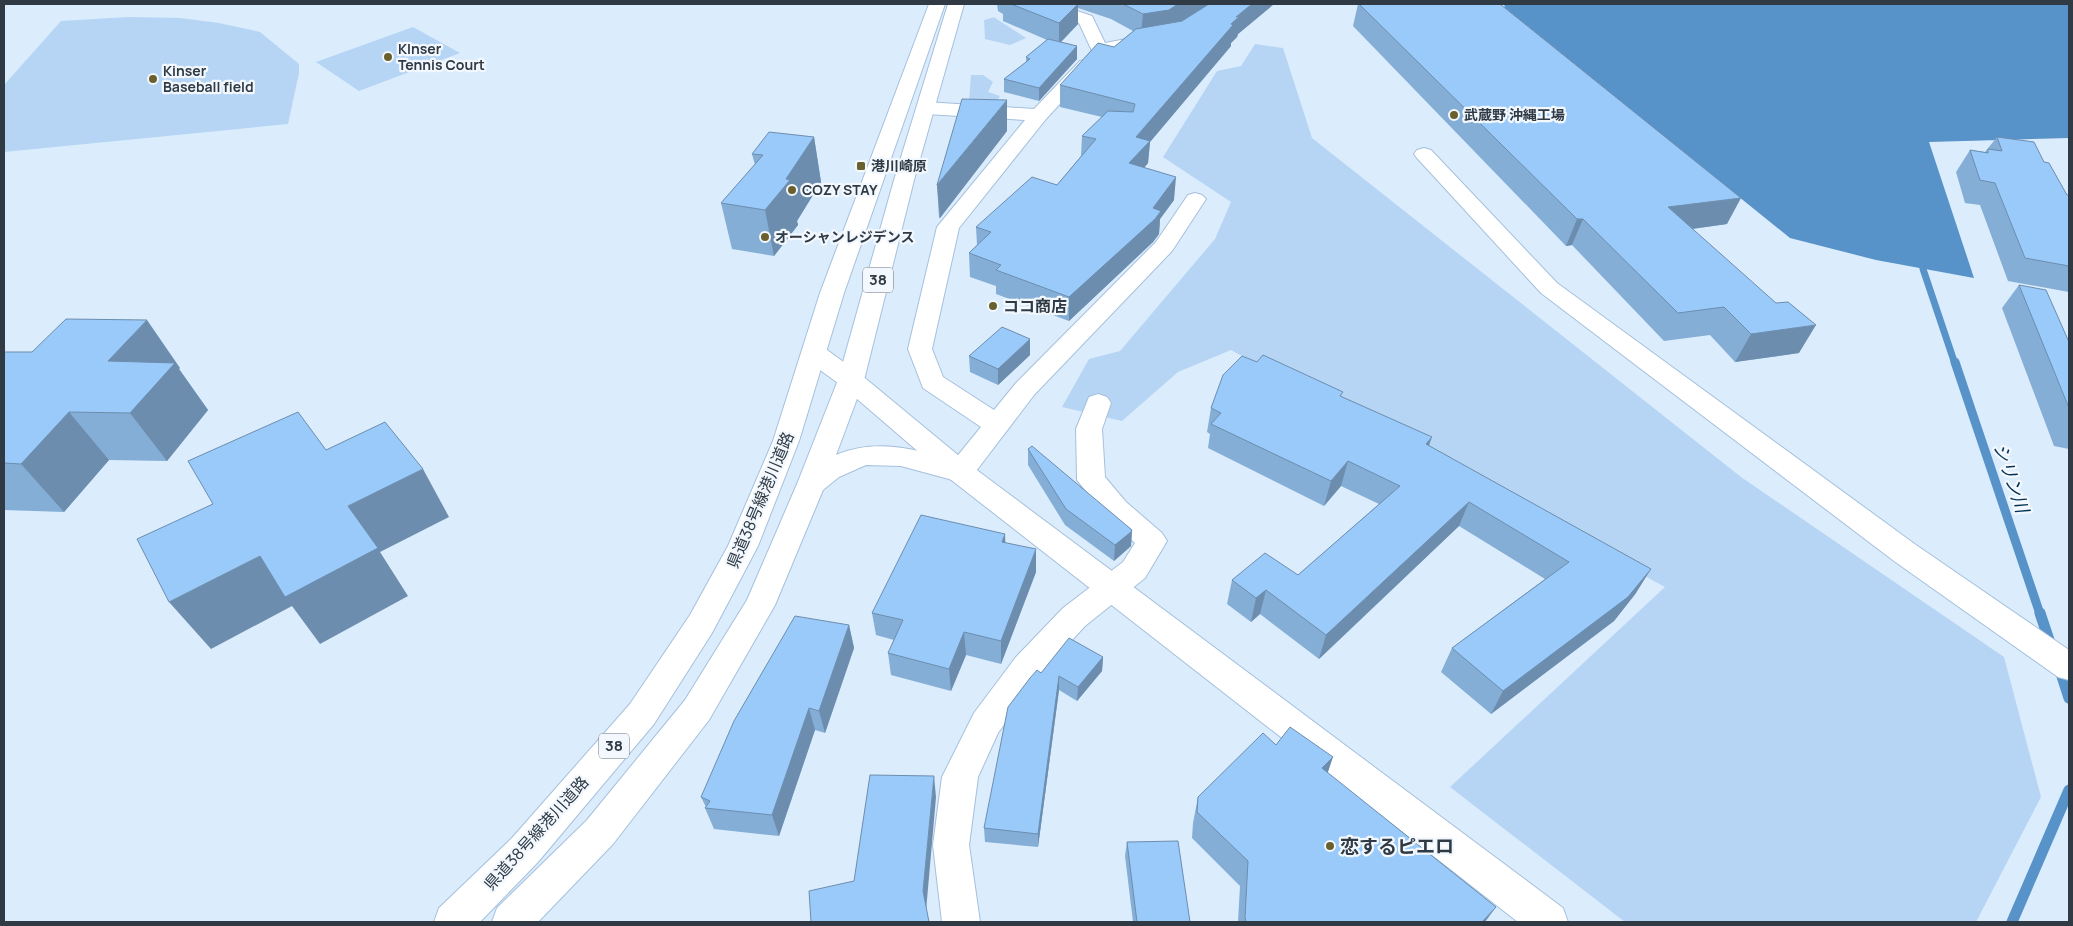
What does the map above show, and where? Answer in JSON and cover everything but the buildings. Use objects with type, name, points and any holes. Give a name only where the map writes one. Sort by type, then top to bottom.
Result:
[{"type":"street","name":"県道38号線港川道路","points":[[453,922],[525,850],[642,714],[700,624],[739,553],[786,441],[832,294],[937,4]]},
{"type":"street","name":"38","points":[[511,922],[600,832],[697,710],[760,605],[812,484],[850,380],[956,4]]},
{"type":"street","points":[[1041,4],[1086,20],[1099,49]]},
{"type":"street","points":[[997,425],[932,382],[920,349],[948,227],[1039,115],[1099,49],[1173,36]]},
{"type":"street","points":[[926,108],[1039,115]]},
{"type":"street","points":[[1424,154],[1549,288],[1905,553],[2069,667]]},
{"type":"street","points":[[960,472],[1025,389],[1164,246],[1195,199]]},
{"type":"street","points":[[814,353],[850,380],[960,472],[1113,587],[1549,922]]},
{"type":"street","points":[[961,922],[951,845],[960,777],[986,723],[1027,667],[1074,617],[1134,570],[1152,541],[1116,508],[1091,480],[1089,429],[1098,404]]},
{"type":"street","points":[[812,484],[823,474],[845,461],[876,454],[904,455],[960,472]]},
{"type":"shaded area","name":"Kinser Baseball field","points":[[128,17],[180,18],[219,23],[260,32],[299,64],[299,73],[288,124],[4,152],[4,85],[61,21]]},
{"type":"shaded area","points":[[995,17],[1026,38],[1010,45],[985,39],[984,20]]},
{"type":"shaded area","name":"KInser Tennis Court","points":[[413,27],[460,53],[359,91],[316,62]]},
{"type":"shaded area","points":[[1255,44],[1283,48],[1312,138],[1741,477],[2004,657],[2041,797],[1976,922],[1625,922],[1450,787],[1665,587],[1231,350],[1178,372],[1122,421],[1062,407],[1089,359],[1120,351],[1215,239],[1231,202],[1163,157],[1217,71],[1241,66]]},
{"type":"shaded area","points":[[971,75],[983,75],[993,82],[988,92],[1000,96],[995,105],[969,102]]},
{"type":"water","points":[[1504,4],[2069,4],[2069,138],[1929,142],[1974,278],[1876,260],[1790,238],[1505,8]]},
{"type":"waterway","name":"シリン川","points":[[1923,269],[1955,364]]},
{"type":"waterway","name":"シリン川","points":[[1955,362],[2040,614]]},
{"type":"waterway","name":"シリン川","points":[[2040,613],[2050,643]]},
{"type":"waterway","name":"シリン川","points":[[2059,667],[2069,698]]},
{"type":"waterway","name":"シリン川","points":[[2012,922],[2069,790]]},
{"type":"place","name":"KInser Tennis Court","points":[[388,57]]},
{"type":"place","name":"Kinser Baseball field","points":[[153,79]]},
{"type":"place","name":"武蔵野 沖縄工場","points":[[1454,115]]},
{"type":"place","name":"港川崎原","points":[[861,166]]},
{"type":"place","name":"COZY STAY","points":[[792,190]]},
{"type":"place","name":"オーシャンレジデンス","points":[[765,237]]},
{"type":"place","name":"ココ商店","points":[[993,306]]},
{"type":"place","name":"恋するピエロ","points":[[1330,846]]}]
